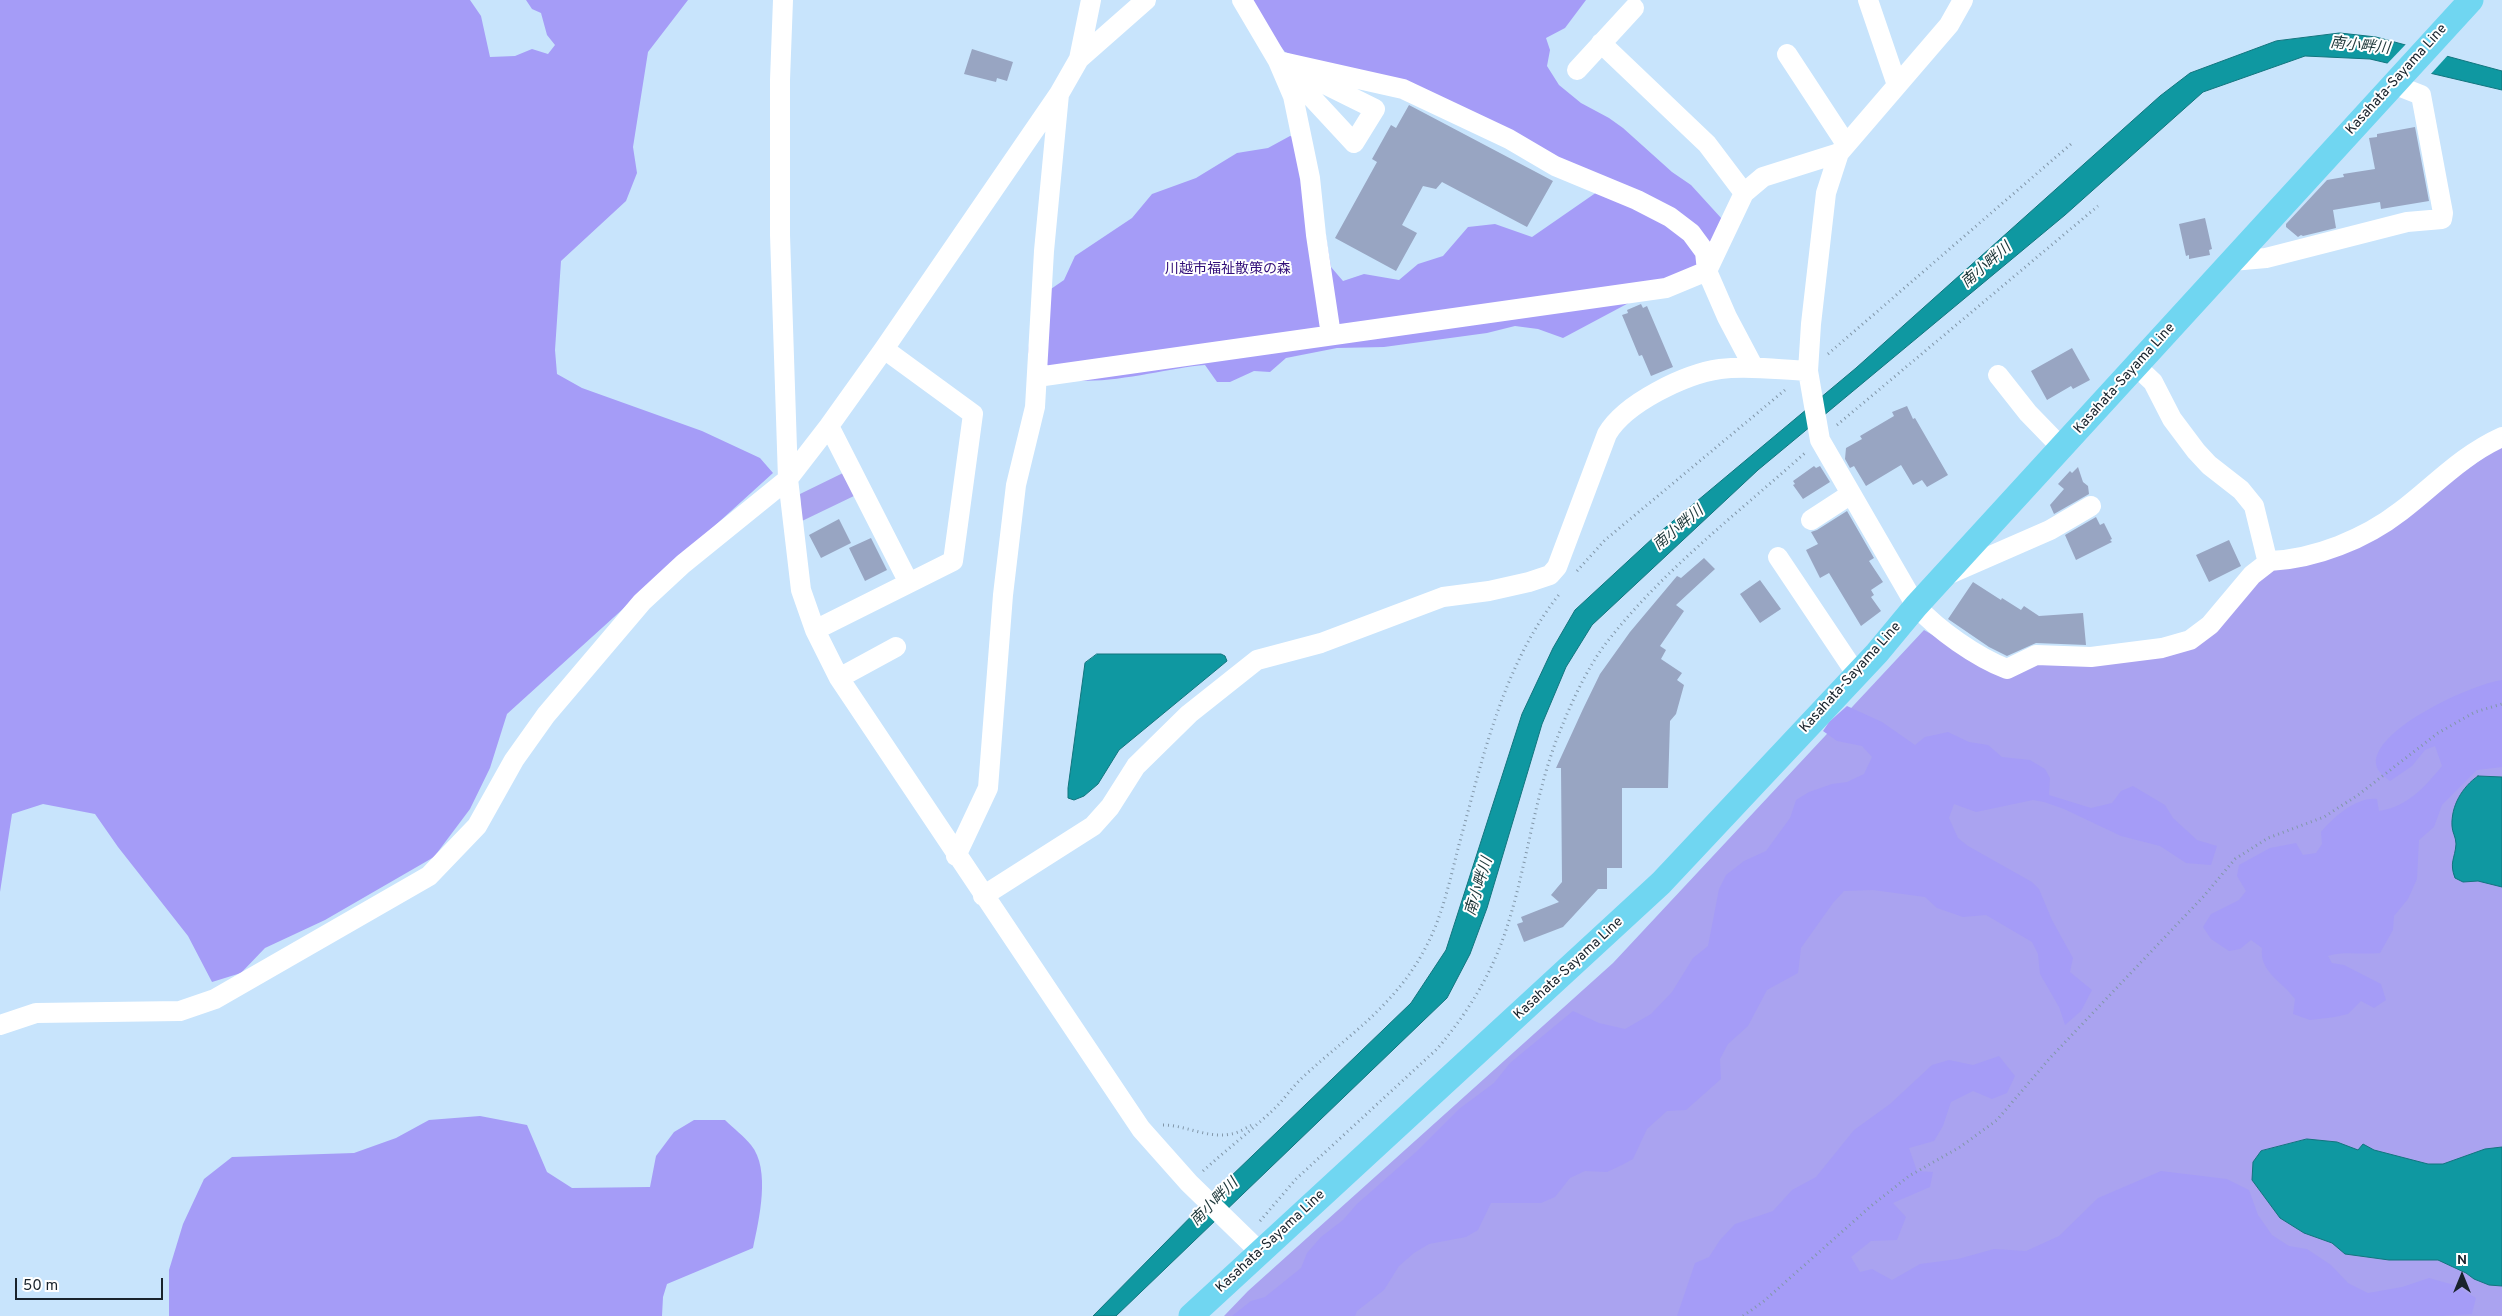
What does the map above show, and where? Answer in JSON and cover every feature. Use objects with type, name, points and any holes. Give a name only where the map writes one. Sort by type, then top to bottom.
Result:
[{"type":"main road","name":"Kasahata-Sayama Line","points":[[1191,1316],[1661,883],[1857,675],[1942,577],[2471,0]]},
{"type":"street","points":[[783,0],[780,80],[780,235],[788,479],[801,590],[815,630],[839,678],[956,856],[1141,1129],[1192,1186],[1260,1252]]},
{"type":"street","points":[[1079,59],[1091,0]]},
{"type":"street","points":[[0,1025],[36,1013],[180,1011],[215,999],[429,876],[476,826],[514,760],[546,714],[642,602],[683,564],[788,479],[884,349],[1058,94],[1079,59],[1146,0]]},
{"type":"street","points":[[1242,0],[1278,61],[1293,96],[1310,178],[1331,336]]},
{"type":"street","points":[[1868,0],[1897,85]]},
{"type":"street","points":[[1963,0],[1949,25],[1842,148],[1826,193],[1808,372],[1819,439],[1916,606],[1930,622],[1994,664],[2007,669],[2036,655],[2091,657],[2162,648],[2190,640],[2210,625],[2252,575],[2270,561],[2313,555],[2369,530],[2400,512],[2469,454],[2502,437]]},
{"type":"street","points":[[1577,70],[1634,8]]},
{"type":"street","points":[[1601,43],[1707,144],[1744,193]]},
{"type":"street","points":[[1787,54],[1842,148]]},
{"type":"street","points":[[1278,61],[1375,109],[1354,143],[1310,95],[1278,61]]},
{"type":"street","points":[[1278,61],[1404,89],[1509,139],[1555,166],[1645,204],[1670,217],[1691,233],[1705,252],[1707,270],[1727,317],[1754,368]]},
{"type":"street","points":[[2232,261],[2274,257],[2408,222],[2442,220],[2443,213],[2421,95],[2396,81]]},
{"type":"street","points":[[956,856],[988,788],[1002,595],[1016,484],[1035,406],[1038,377],[1044,251],[1058,94]]},
{"type":"street","points":[[1038,377],[1666,288],[1707,270],[1744,193],[1763,176],[1842,148]]},
{"type":"street","points":[[815,630],[953,560],[973,414],[884,349]]},
{"type":"street","points":[[2136,366],[2153,382],[2172,419],[2196,451],[2241,490],[2254,506],[2266,555],[2270,561]]},
{"type":"street","points":[[983,896],[1093,826],[1110,807],[1136,766],[1189,714],[1257,660],[1321,643],[1443,597],[1489,591],[1550,575],[1557,567],[1607,434],[1614,423],[1664,386],[1719,369],[1754,368],[1808,372]]},
{"type":"street","points":[[1998,375],[2028,413],[2062,448]]},
{"type":"street","points":[[829,426],[909,584]]},
{"type":"street","points":[[1811,520],[1851,494]]},
{"type":"street","points":[[1942,577],[2050,530],[2091,506]]},
{"type":"street","points":[[1778,557],[1857,675]]},
{"type":"street","points":[[839,678],[896,647]]},
{"type":"path","points":[[1572,578],[1605,540],[1808,372],[2071,144]]},
{"type":"path","points":[[1260,1252],[1260,1219],[1296,1178],[1436,1049],[1456,1026],[1477,994],[1506,932],[1546,772],[1561,727],[1606,644],[1659,584],[1819,439],[2098,206]]},
{"type":"path","points":[[1192,1186],[1258,1122],[1270,1113],[1304,1077],[1386,1005],[1406,980],[1427,945],[1442,910],[1489,736],[1504,694],[1544,614],[1566,585]]},
{"type":"path","points":[[1743,1316],[1764,1301],[1864,1212],[1909,1176],[1960,1147],[1997,1120],[2050,1058],[2203,897],[2235,859],[2268,838],[2324,817],[2358,794],[2438,733],[2475,712],[2502,704]]},
{"type":"path","points":[[1141,1129],[1162,1124],[1177,1125],[1203,1133],[1232,1134],[1258,1122]]},
{"type":"shaded area","points":[[2502,445],[2502,1316],[1224,1316],[1248,1291],[1613,963],[1924,630],[2008,678],[2035,660],[2176,651],[2261,574],[2426,498]]},
{"type":"shaded area","points":[[845,472],[856,495],[802,521],[800,494]]},
{"type":"green space","points":[[0,0],[470,0],[481,16],[490,57],[515,56],[532,49],[548,54],[555,45],[547,35],[541,13],[532,9],[526,0],[688,0],[648,52],[633,147],[637,173],[626,201],[561,261],[555,350],[557,374],[582,388],[702,431],[760,458],[773,473],[507,714],[490,768],[470,809],[434,857],[325,920],[265,948],[241,973],[212,982],[188,936],[118,847],[95,814],[43,804],[12,814],[0,892]]},
{"type":"green space","name":"川越市福祉散策の森","points":[[1251,0],[1586,0],[1565,28],[1546,38],[1550,50],[1547,66],[1559,85],[1581,103],[1623,128],[1672,172],[1691,185],[1722,219],[1698,266],[1563,338],[1538,329],[1515,326],[1487,333],[1384,347],[1337,348],[1286,358],[1270,372],[1254,371],[1230,382],[1217,382],[1205,365],[1095,381],[1063,378],[1054,374],[1028,353],[1032,324],[1048,291],[1064,280],[1075,256],[1132,218],[1152,194],[1196,178],[1237,153],[1268,148],[1290,136],[1310,141],[1331,267],[1343,281],[1364,274],[1399,280],[1418,264],[1443,256],[1468,227],[1495,224],[1532,237],[1597,192],[1576,166],[1285,52],[1272,36]]},
{"type":"green space","points":[[2502,680],[2502,767],[2477,770],[2442,805],[2434,827],[2419,840],[2417,879],[2408,899],[2394,916],[2393,930],[2380,953],[2328,956],[2332,963],[2344,965],[2381,984],[2386,1000],[2374,1008],[2361,1001],[2348,1014],[2335,1017],[2310,1020],[2293,1014],[2295,999],[2264,964],[2262,948],[2251,940],[2240,949],[2229,951],[2211,939],[2203,927],[2211,914],[2239,900],[2246,891],[2237,876],[2239,865],[2270,848],[2296,843],[2303,855],[2316,853],[2322,844],[2321,832],[2339,814],[2361,801],[2377,799],[2379,811],[2407,801],[2442,766],[2435,746],[2425,750],[2412,766],[2390,781],[2377,767],[2379,751],[2390,737],[2427,710],[2469,690]]},
{"type":"green space","points":[[1847,706],[1882,722],[1915,745],[1925,737],[1948,732],[1969,742],[1988,745],[2002,757],[2030,760],[2045,769],[2050,778],[2049,795],[2091,808],[2112,803],[2121,791],[2133,786],[2165,805],[2173,818],[2197,840],[2217,846],[2211,865],[2186,863],[2160,846],[2121,836],[2064,809],[2044,802],[2033,800],[1976,812],[1954,804],[1949,818],[1958,838],[1968,846],[2032,882],[2039,889],[2052,920],[2073,958],[2070,972],[2092,990],[2081,1011],[2065,1025],[2059,1007],[2040,974],[2038,954],[2032,942],[1986,915],[1963,917],[1937,908],[1925,897],[1873,890],[1844,891],[1833,903],[1801,948],[1798,973],[1767,990],[1748,1026],[1728,1044],[1720,1059],[1721,1079],[1686,1110],[1667,1111],[1647,1129],[1633,1159],[1607,1172],[1585,1171],[1570,1178],[1555,1197],[1541,1203],[1491,1203],[1478,1230],[1466,1237],[1429,1244],[1414,1253],[1399,1266],[1384,1290],[1357,1311],[1355,1316],[1232,1316],[1251,1301],[1265,1297],[1301,1268],[1307,1253],[1321,1237],[1343,1220],[1357,1204],[1416,1152],[1459,1109],[1494,1083],[1510,1063],[1573,1011],[1599,1023],[1625,1029],[1651,1014],[1672,992],[1693,958],[1708,946],[1719,889],[1726,875],[1744,861],[1766,851],[1790,818],[1796,800],[1809,792],[1832,784],[1847,782],[1864,774],[1872,757],[1862,746],[1837,741],[1823,731],[1829,722]]},
{"type":"green space","points":[[1999,1056],[2015,1076],[2007,1093],[1992,1099],[1973,1091],[1951,1102],[1943,1126],[1934,1141],[1909,1148],[1917,1171],[1933,1172],[1930,1187],[1893,1203],[1906,1217],[1897,1240],[1871,1241],[1851,1257],[1860,1272],[1872,1269],[1892,1280],[1920,1264],[1958,1259],[1994,1249],[2026,1251],[2059,1236],[2098,1198],[2161,1171],[2227,1179],[2249,1190],[2258,1215],[2272,1235],[2289,1246],[2307,1249],[2331,1265],[2348,1283],[2368,1293],[2402,1287],[2429,1278],[2454,1285],[2476,1298],[2472,1314],[2442,1316],[1677,1316],[1695,1263],[1709,1257],[1720,1240],[1735,1224],[1773,1211],[1792,1190],[1816,1177],[1854,1130],[1890,1104],[1932,1065],[1949,1060],[1973,1065]]},
{"type":"green space","points":[[480,1116],[527,1125],[547,1172],[572,1188],[650,1187],[656,1156],[674,1132],[694,1120],[725,1120],[751,1145],[761,1167],[762,1195],[753,1248],[667,1284],[663,1297],[662,1316],[169,1316],[169,1270],[183,1224],[204,1179],[232,1157],[354,1153],[396,1138],[429,1120]]},
{"type":"water","name":"南小畔川","points":[[2340,33],[2376,37],[2502,71],[2502,90],[2370,59],[2305,56],[2203,92],[2065,215],[1758,470],[1592,625],[1566,667],[1542,724],[1487,908],[1470,954],[1447,998],[1116,1316],[1093,1316],[1226,1181],[1411,1003],[1446,950],[1522,714],[1553,648],[1575,610],[1654,537],[1856,368],[2160,96],[2190,73],[2276,41]]},
{"type":"water","points":[[1097,654],[1221,654],[1225,656],[1227,661],[1119,750],[1098,784],[1084,796],[1074,800],[1068,798],[1068,788],[1085,663]]},
{"type":"water","points":[[2478,776],[2502,777],[2502,887],[2478,881],[2463,882],[2455,878],[2453,873],[2452,864],[2456,844],[2452,828],[2453,811],[2462,791]]},
{"type":"water","points":[[2307,1139],[2337,1142],[2358,1150],[2363,1144],[2374,1150],[2428,1164],[2443,1164],[2485,1149],[2502,1147],[2502,1286],[2489,1285],[2474,1279],[2466,1273],[2438,1260],[2389,1260],[2345,1254],[2332,1243],[2304,1233],[2280,1218],[2252,1180],[2253,1162],[2261,1151]]},
{"type":"pier","points":[[2407,43],[2449,54],[2430,75],[2386,65]]},
{"type":"building","points":[[972,49],[1013,62],[1007,81],[997,78],[996,82],[964,74]]},
{"type":"building","points":[[1409,105],[1553,181],[1527,227],[1442,182],[1436,189],[1423,186],[1402,225],[1417,233],[1396,271],[1335,238],[1377,162],[1372,159],[1391,125],[1396,128]]},
{"type":"building","points":[[2415,127],[2429,201],[2381,209],[2380,202],[2333,210],[2336,228],[2298,237],[2286,227],[2286,224],[2327,180],[2344,177],[2343,174],[2375,169],[2369,138],[2377,137],[2377,134]]},
{"type":"building","points":[[2205,218],[2212,249],[2209,250],[2210,255],[2189,259],[2189,255],[2186,256],[2179,224]]},
{"type":"building","points":[[1641,304],[1643,308],[1647,306],[1673,367],[1651,376],[1642,355],[1639,356],[1622,315],[1628,313],[1627,310]]},
{"type":"building","points":[[2072,348],[2090,380],[2073,389],[2071,386],[2047,400],[2031,371]]},
{"type":"building","points":[[1907,406],[1948,475],[1927,487],[1922,480],[1913,485],[1901,465],[1866,486],[1854,466],[1850,468],[1845,459],[1846,448],[1862,439],[1860,436],[1894,416],[1892,412]]},
{"type":"building","points":[[1814,466],[1816,468],[1820,466],[1830,482],[1803,499],[1793,485],[1795,484],[1793,481]]},
{"type":"building","points":[[2078,467],[2083,482],[2088,486],[2089,494],[2054,514],[2050,505],[2064,489],[2058,484],[2070,471],[2072,473]]},
{"type":"building","points":[[1847,511],[1874,558],[1869,561],[1883,582],[1871,590],[1874,595],[1871,597],[1881,611],[1861,626],[1829,573],[1820,578],[1806,550],[1818,544],[1811,532]]},
{"type":"building","points":[[2096,517],[2100,525],[2104,523],[2112,542],[2076,560],[2065,535]]},
{"type":"building","points":[[839,519],[851,543],[821,558],[809,535]]},
{"type":"building","points":[[871,538],[887,570],[865,581],[849,548]]},
{"type":"building","points":[[2229,540],[2241,566],[2209,582],[2196,555]]},
{"type":"building","points":[[1704,558],[1715,569],[1676,605],[1684,611],[1660,646],[1666,650],[1661,659],[1682,673],[1677,680],[1684,685],[1676,714],[1670,721],[1668,788],[1622,788],[1622,868],[1607,868],[1607,889],[1598,889],[1563,927],[1524,942],[1517,924],[1523,922],[1521,917],[1559,902],[1551,895],[1562,882],[1561,768],[1556,768],[1583,709],[1600,674],[1630,632],[1677,576],[1681,578]]},
{"type":"building","points":[[1760,580],[1781,609],[1760,623],[1740,594]]},
{"type":"building","points":[[1973,582],[2001,600],[2002,598],[2021,610],[2024,606],[2039,616],[2083,613],[2086,645],[2036,643],[2007,656],[1989,647],[1948,619]]}]
